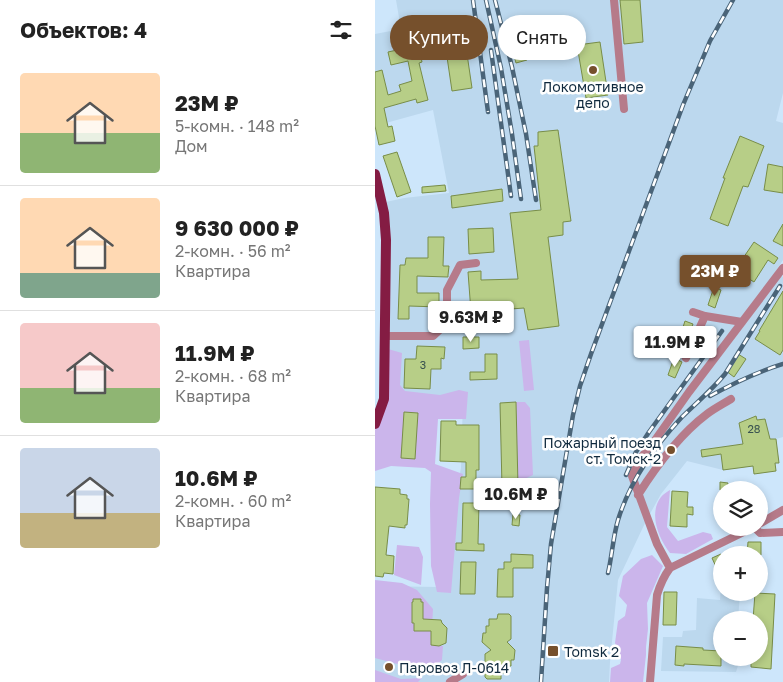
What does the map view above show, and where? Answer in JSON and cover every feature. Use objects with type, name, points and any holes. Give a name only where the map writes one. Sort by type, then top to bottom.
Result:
[{"type":"main road","points":[[375,174],[384,213],[386,240],[384,399],[375,424]]},
{"type":"street","points":[[614,0],[623,108]]},
{"type":"street","points":[[385,336],[433,336],[447,323],[447,290],[460,265],[476,263]]},
{"type":"street","points":[[670,568],[657,544],[632,476],[640,459],[783,268]]},
{"type":"street","points":[[693,312],[705,316],[742,322]]},
{"type":"street","points":[[686,358],[705,316]]},
{"type":"street","points":[[638,495],[661,461],[683,436],[707,414],[731,399]]},
{"type":"street","points":[[768,519],[783,510]]},
{"type":"street","points":[[768,533],[783,532]]},
{"type":"street","points":[[650,682],[657,595],[670,568],[737,536]]},
{"type":"street","points":[[450,682],[463,674]]},
{"type":"shaded area","points":[[396,0],[783,0],[783,93],[776,121],[783,123],[783,260],[775,272],[783,277],[783,437],[776,439],[779,463],[723,470],[687,461],[661,494],[618,580],[609,682],[375,682],[375,586],[438,587],[461,468],[463,399],[388,396],[386,202],[449,193],[433,110],[375,126],[375,34],[390,31],[390,60],[488,60],[488,15],[399,15]]},
{"type":"shaded area","points":[[529,340],[534,390],[524,391],[519,341]]},
{"type":"shaded area","points":[[388,349],[402,353],[400,385],[405,391],[440,395],[459,390],[468,392],[466,419],[438,419],[435,464],[463,474],[459,498],[451,593],[437,592],[431,566],[431,472],[425,468],[391,466],[375,471],[375,430],[379,423]]},
{"type":"shaded area","points":[[516,402],[525,402],[530,408],[533,475],[518,482]]},
{"type":"shaded area","points":[[670,490],[667,527],[678,541],[703,532],[711,534],[713,539],[686,554],[670,553],[659,534],[655,518],[657,504],[662,496]]},
{"type":"shaded area","points":[[397,545],[419,547],[423,557],[421,585],[394,575]]},
{"type":"shaded area","points":[[652,555],[663,566],[647,603],[648,629],[643,682],[610,682],[611,668],[620,664],[621,660],[615,643],[618,621],[625,616],[627,605],[619,596],[623,576],[641,559]]},
{"type":"shaded area","points":[[375,580],[402,583],[417,590],[433,609],[431,645],[443,646],[442,660],[436,665],[405,666],[375,658]]},
{"type":"shaded area","points":[[697,598],[713,599],[713,601],[739,601],[739,611],[713,611],[713,666],[738,666],[736,672],[661,671],[663,637],[682,637],[683,631],[696,630]]},
{"type":"shaded area","points":[[375,670],[401,679],[422,678],[418,682],[375,682]]},
{"type":"building","points":[[620,0],[640,0],[643,42],[624,44]]},
{"type":"building","name":"Локомотивное депо","points":[[600,42],[608,95],[586,98],[580,60],[586,60],[586,44]]},
{"type":"building","points":[[388,52],[390,52],[390,60],[422,60],[422,62],[419,63],[428,100],[417,103],[416,99],[384,108],[388,127],[392,126],[395,141],[379,145],[375,126],[375,72],[382,70],[388,95],[401,91],[399,85],[412,81],[408,61],[391,65]]},
{"type":"building","points":[[447,60],[468,60],[472,88],[452,91]]},
{"type":"building","points":[[515,60],[527,60],[516,63]]},
{"type":"building","points":[[558,130],[571,221],[563,222],[563,235],[548,237],[559,326],[528,330],[524,308],[471,312],[468,272],[481,271],[481,280],[518,279],[510,213],[541,210],[534,146],[538,146],[538,132]]},
{"type":"building","points":[[740,136],[764,146],[748,187],[743,186],[728,226],[710,219],[725,178],[723,178]]},
{"type":"building","points":[[397,152],[411,192],[397,197],[383,156]]},
{"type":"building","points":[[768,164],[783,167],[783,193],[764,190]]},
{"type":"building","points":[[445,185],[446,191],[422,193],[422,187]]},
{"type":"building","points":[[502,189],[503,201],[452,208],[451,196]]},
{"type":"building","points":[[783,224],[783,246],[773,241]]},
{"type":"building","points":[[493,228],[494,252],[469,254],[468,229]]},
{"type":"building","points":[[428,237],[444,237],[443,266],[449,266],[448,277],[417,276],[417,293],[439,293],[439,307],[409,306],[409,319],[398,319],[400,265],[405,265],[406,258],[428,258]]},
{"type":"building","points":[[754,242],[778,258],[774,264],[768,260],[754,282],[735,270]]},
{"type":"building","points":[[714,287],[721,290],[715,308],[708,305]]},
{"type":"building","points":[[783,291],[783,350],[780,355],[755,339]]},
{"type":"building","points":[[685,321],[693,324],[683,350],[676,349]]},
{"type":"building","points":[[463,337],[479,337],[479,348],[463,349]]},
{"type":"building","points":[[417,346],[445,347],[444,359],[441,358],[441,369],[431,369],[430,389],[404,388],[405,359],[416,359]]},
{"type":"building","points":[[485,354],[497,354],[497,379],[470,380],[470,372],[485,372]]},
{"type":"building","points":[[738,354],[746,359],[734,377],[726,371]]},
{"type":"building","points":[[674,358],[682,362],[675,378],[668,375]]},
{"type":"building","points":[[516,402],[518,486],[526,486],[527,504],[497,505],[496,487],[502,487],[500,403]]},
{"type":"building","points":[[404,412],[418,413],[415,459],[401,458]]},
{"type":"building","points":[[756,416],[757,420],[765,419],[770,439],[776,439],[779,463],[775,463],[776,471],[754,474],[753,466],[723,470],[721,454],[702,457],[701,450],[743,444],[739,423]]},
{"type":"building","points":[[441,421],[456,421],[456,425],[479,425],[479,470],[476,470],[476,489],[460,489],[461,477],[466,477],[466,462],[440,461]]},
{"type":"building","points":[[375,487],[400,489],[400,494],[407,495],[407,499],[409,499],[407,525],[405,525],[405,528],[389,526],[386,555],[394,556],[393,574],[384,573],[383,577],[375,576]]},
{"type":"building","points":[[672,491],[688,492],[687,507],[693,507],[693,515],[687,514],[687,527],[670,526]]},
{"type":"building","points":[[463,503],[479,503],[478,544],[484,544],[484,551],[456,550],[456,543],[462,543]]},
{"type":"building","points":[[513,514],[520,515],[519,526],[512,525]]},
{"type":"building","points":[[748,542],[761,542],[761,546],[748,546]]},
{"type":"building","points":[[511,554],[533,555],[533,568],[513,568],[513,597],[497,597],[498,569],[504,569],[504,562],[511,562]]},
{"type":"building","points":[[461,562],[476,562],[475,594],[460,594]]},
{"type":"building","points":[[664,592],[677,592],[676,625],[663,625]]},
{"type":"building","points":[[768,594],[775,594],[771,669],[751,667],[768,666],[768,611],[754,611],[754,601],[768,601]]},
{"type":"building","points":[[413,599],[421,599],[421,602],[423,602],[423,619],[441,620],[447,628],[446,643],[439,646],[431,645],[431,631],[414,631],[414,623],[412,623]]},
{"type":"building","points":[[498,614],[509,614],[511,616],[511,639],[507,642],[515,650],[514,660],[511,660],[511,666],[508,666],[508,673],[501,673],[501,679],[487,679],[485,677],[485,654],[491,650],[482,642],[483,633],[486,633],[486,626],[489,626],[489,619],[497,619]]},
{"type":"building","points":[[676,646],[713,651],[713,666],[675,665]]},
{"type":"railway","points":[[473,0],[488,112]]},
{"type":"railway","points":[[486,0],[501,68],[521,199]]},
{"type":"railway","points":[[495,0],[526,134],[536,200]]},
{"type":"railway","points":[[541,682],[551,544],[573,415],[580,386],[683,105],[710,41],[733,0]]},
{"type":"railway","points":[[491,50],[511,196]]},
{"type":"railway","points":[[608,573],[618,520],[636,478],[672,428],[725,374],[780,286]]},
{"type":"railway","points":[[626,475],[636,452],[649,432],[722,331]]},
{"type":"railway","points":[[710,396],[746,378],[783,364]]},
{"type":"place","name":"Локомотивное депо","points":[[593,70]]},
{"type":"place","name":"Пожарный поезд ст. Томск-2","points":[[671,450]]},
{"type":"place","name":"Tomsk 2","points":[[553,651]]},
{"type":"place","name":"Паровоз Л-0614","points":[[389,667]]}]
